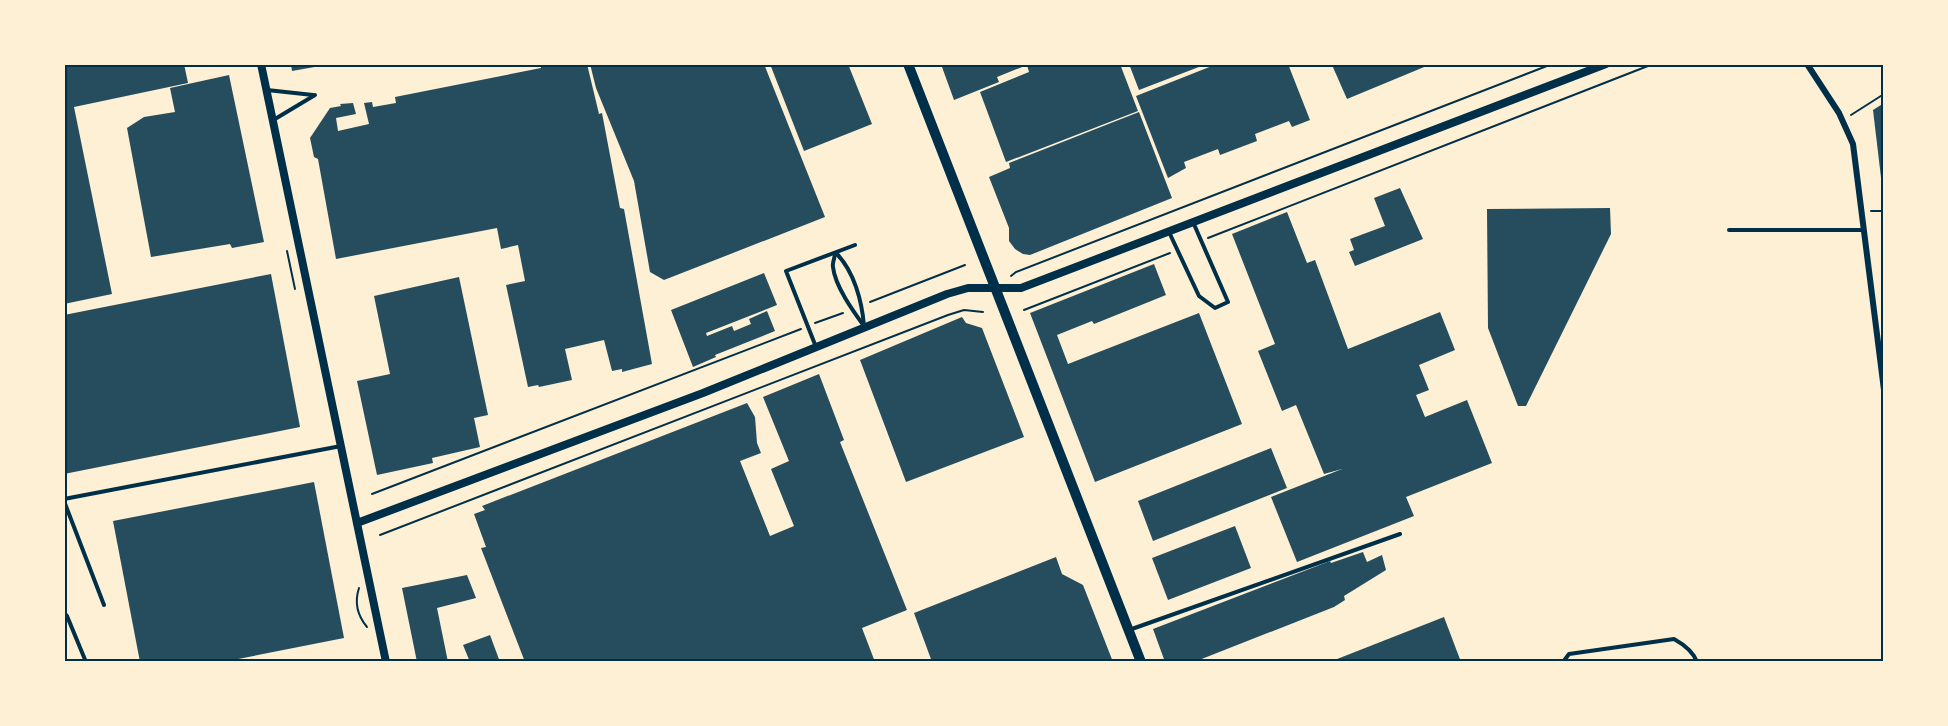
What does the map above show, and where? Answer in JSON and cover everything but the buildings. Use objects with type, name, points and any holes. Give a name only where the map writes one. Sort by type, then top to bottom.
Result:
[{"type":"main road","points":[[908,64],[1141,662]]},
{"type":"street","points":[[261,64],[386,662]]},
{"type":"street","points":[[357,523],[692,397],[947,294],[968,288],[1021,288],[1606,64]]},
{"type":"street","points":[[1807,64],[1843,121],[1853,144],[1884,390]]},
{"type":"lane","points":[[266,90],[315,95],[273,120]]},
{"type":"lane","points":[[1168,231],[1199,297],[1215,308],[1228,302],[1192,222]]},
{"type":"lane","points":[[1729,230],[1864,230]]},
{"type":"lane","points":[[816,347],[786,271],[855,245]]},
{"type":"lane","points":[[836,253],[845,262],[862,305],[864,327]]},
{"type":"lane","points":[[836,253],[833,267],[848,305],[864,327]]},
{"type":"lane","points":[[104,605],[64,500],[340,446]]},
{"type":"lane","points":[[1129,630],[1400,534]]},
{"type":"lane","points":[[64,613],[86,662]]},
{"type":"lane","points":[[1563,662],[1569,654],[1674,639],[1682,644],[1697,662]]},
{"type":"path","points":[[1011,276],[1016,272],[1552,64]]},
{"type":"path","points":[[1201,241],[1653,64]]},
{"type":"path","points":[[1843,121],[1884,94]]},
{"type":"path","points":[[1024,310],[1178,250]]},
{"type":"path","points":[[862,305],[966,265]]},
{"type":"path","points":[[372,494],[851,309]]},
{"type":"path","points":[[380,535],[948,315],[964,310],[983,312]]}]
